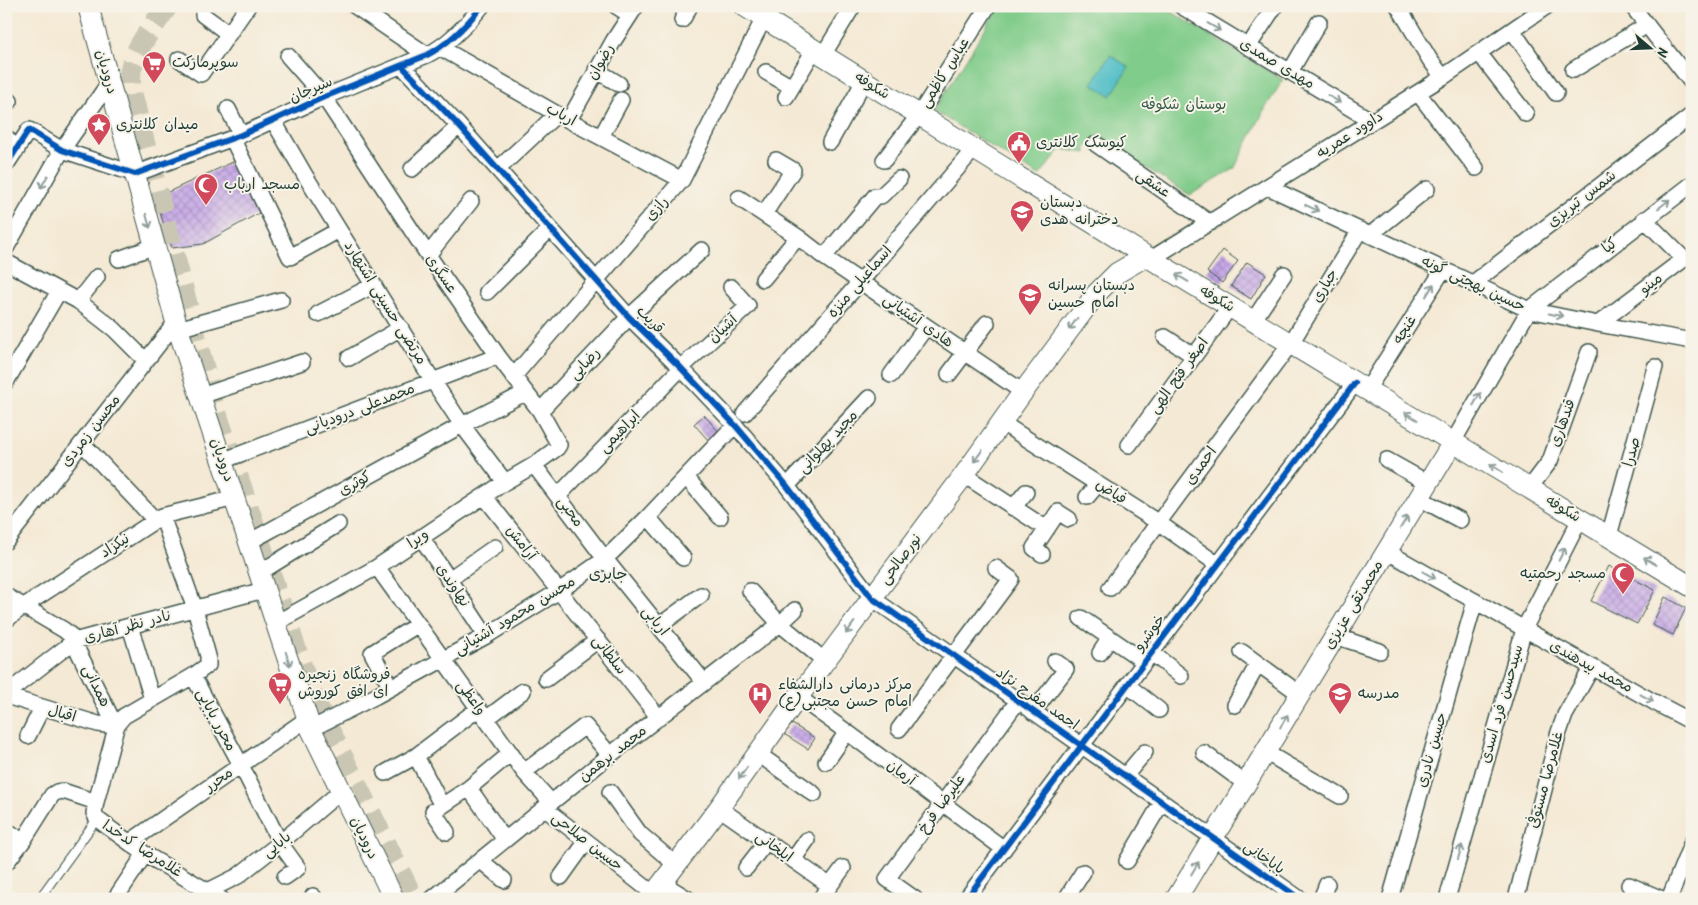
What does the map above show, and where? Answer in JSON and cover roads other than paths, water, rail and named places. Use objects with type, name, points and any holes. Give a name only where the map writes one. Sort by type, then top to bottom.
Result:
[{"type":"main road","name":"درودیان","points":[[88,6],[177,325],[309,724],[394,899]]},
{"type":"main road","name":"شکوفه","points":[[744,6],[1149,258],[1692,587]]},
{"type":"main road","name":"نورصالحی","points":[[656,892],[1085,308],[1106,282],[1126,267],[1149,258]]},
{"type":"main road","name":"محمدتقی عزیزی","points":[[1176,899],[1452,442]]},
{"type":"street","points":[[179,60],[201,74],[248,6]]},
{"type":"street","points":[[355,6],[426,56]]},
{"type":"street","name":"سیرجان","points":[[135,174],[236,136],[324,97],[426,56],[441,48],[468,24],[482,6]]},
{"type":"street","points":[[616,6],[633,11]]},
{"type":"street","points":[[682,20],[690,6]]},
{"type":"street","points":[[766,72],[789,92],[853,6]]},
{"type":"street","name":"عباس کاظمی","points":[[884,160],[919,115],[988,6]]},
{"type":"street","name":"مهدی صمدی","points":[[1181,6],[1372,121]]},
{"type":"street","points":[[1248,47],[1275,6]]},
{"type":"street","points":[[1398,6],[1443,78]]},
{"type":"street","name":"داوود عمریه","points":[[1149,258],[1210,223],[1443,78],[1546,6]]},
{"type":"street","points":[[1632,6],[1647,25],[1686,64],[1692,83]]},
{"type":"street","name":"رضوان","points":[[498,169],[563,117],[596,70],[633,11]]},
{"type":"street","points":[[203,15],[229,34]]},
{"type":"street","name":"رازی","points":[[514,376],[682,180],[764,18]]},
{"type":"street","points":[[1290,72],[1319,22]]},
{"type":"street","points":[[1573,70],[1647,25]]},
{"type":"street","points":[[1512,30],[1556,93]]},
{"type":"street","name":"ارباب","points":[[441,48],[563,117],[682,180]]},
{"type":"street","points":[[1479,53],[1526,114]]},
{"type":"street","name":"عسگری","points":[[288,56],[324,97],[428,255],[498,356],[540,411],[558,442],[557,448]]},
{"type":"street","name":"قریب","points":[[402,66],[498,169],[629,317],[682,368],[740,419],[786,486],[872,598]]},
{"type":"street","points":[[596,70],[619,84]]},
{"type":"street","points":[[830,142],[864,81]]},
{"type":"street","points":[[6,248],[62,150],[109,83]]},
{"type":"street","points":[[1418,93],[1476,168]]},
{"type":"street","points":[[601,137],[621,100]]},
{"type":"street","points":[[228,109],[236,136],[290,257],[340,230]]},
{"type":"street","name":"شمس تبریزی","points":[[1472,284],[1692,115]]},
{"type":"street","name":"مرتضی حسینی اشتهارد","points":[[273,120],[306,178],[402,328],[433,382],[462,425],[505,482]]},
{"type":"street","points":[[412,169],[459,126]]},
{"type":"street","points":[[6,165],[29,130],[62,150],[135,174]]},
{"type":"street","points":[[6,137],[16,150]]},
{"type":"street","name":"عشقی","points":[[1096,144],[1210,223]]},
{"type":"street","name":"اسماعیلی منزه","points":[[740,419],[861,282],[974,149]]},
{"type":"street","points":[[764,214],[793,170],[776,160]]},
{"type":"street","points":[[824,256],[874,196],[881,196],[899,179]]},
{"type":"street","name":"کیا","points":[[1529,310],[1644,219],[1692,184]]},
{"type":"street","name":"حسین بهجتی گونه","points":[[1268,187],[1529,310],[1692,341]]},
{"type":"street","name":"جباری","points":[[1291,343],[1365,233],[1427,189]]},
{"type":"street","name":"هادی آشتیانی","points":[[739,198],[798,236],[861,282],[1023,392]]},
{"type":"street","points":[[428,255],[471,201]]},
{"type":"street","name":"مینو","points":[[1598,324],[1684,259],[1644,219]]},
{"type":"street","points":[[487,292],[550,229]]},
{"type":"street","points":[[763,278],[798,236]]},
{"type":"street","points":[[119,259],[155,246]]},
{"type":"street","name":"رضایی","points":[[540,411],[629,317],[702,250]]},
{"type":"street","points":[[6,262],[78,301],[114,329],[146,361]]},
{"type":"street","name":"غنچه","points":[[1361,386],[1443,270]]},
{"type":"street","points":[[1252,321],[1284,274]]},
{"type":"street","points":[[78,301],[97,277]]},
{"type":"street","points":[[318,314],[374,285]]},
{"type":"street","name":"آشیان","points":[[682,368],[748,306],[731,288]]},
{"type":"street","points":[[6,382],[59,291]]},
{"type":"street","points":[[177,325],[281,300]]},
{"type":"street","name":"اصغر فتح الهی","points":[[1129,445],[1230,306]]},
{"type":"street","name":"محمدتقی عزیزی","points":[[1452,442],[1529,310]]},
{"type":"street","points":[[949,374],[987,323]]},
{"type":"street","name":"محسن زمردی","points":[[6,541],[146,361],[177,325]]},
{"type":"street","points":[[891,375],[926,327]]},
{"type":"street","points":[[349,358],[402,328]]},
{"type":"street","points":[[1165,338],[1194,356]]},
{"type":"street","name":"احمدی","points":[[1110,588],[1291,343]]},
{"type":"street","name":"قندهاری","points":[[1529,489],[1550,461],[1588,352]]},
{"type":"street","name":"محمدعلی درودیانی","points":[[222,461],[498,356]]},
{"type":"street","points":[[201,396],[302,362]]},
{"type":"street","name":"صدرا","points":[[1609,536],[1655,367]]},
{"type":"street","name":"ابراهیمی","points":[[558,496],[682,368]]},
{"type":"street","name":"خوشرو","points":[[966,899],[1217,564],[1361,386]]},
{"type":"street","name":"کوثری","points":[[249,542],[462,425],[521,395]]},
{"type":"street","name":"مجید پهلوانی","points":[[786,486],[869,398]]},
{"type":"street","name":"محسن محمود آشتیانی","points":[[309,724],[391,688],[486,636],[605,559],[648,518],[740,419]]},
{"type":"street","name":"فیاض","points":[[1002,423],[1159,523],[1217,564]]},
{"type":"street","points":[[82,443],[158,518],[194,608],[209,661],[205,669],[152,699],[116,723]]},
{"type":"street","name":"ویرا","points":[[276,623],[377,567],[421,536],[534,465],[557,448]]},
{"type":"street","points":[[1387,460],[1460,520]]},
{"type":"street","name":"محبی","points":[[534,465],[605,559]]},
{"type":"street","points":[[964,475],[1047,529]]},
{"type":"street","points":[[686,477],[720,517]]},
{"type":"street","points":[[1088,497],[1098,484]]},
{"type":"street","points":[[1013,508],[1026,492]]},
{"type":"street","name":"آرامش","points":[[484,496],[559,590]]},
{"type":"street","name":"نیکزاد","points":[[6,620],[24,606],[158,518],[235,498]]},
{"type":"street","points":[[1038,551],[1047,529],[1064,516]]},
{"type":"street","points":[[648,518],[683,558]]},
{"type":"street","name":"سیدحسن فرد اسدی","points":[[1447,899],[1524,629],[1580,519]]},
{"type":"street","name":"نادر نظر آهاری","points":[[6,695],[74,642],[194,608],[262,581],[338,524]]},
{"type":"street","name":"نهاوندی","points":[[421,536],[486,636]]},
{"type":"street","points":[[448,580],[495,547]]},
{"type":"street","name":"محمد بیدهندی","points":[[1386,551],[1692,722]]},
{"type":"street","name":"اربابی","points":[[605,559],[704,682]]},
{"type":"street","name":"واعظی","points":[[377,567],[548,805]]},
{"type":"street","points":[[899,729],[1011,579],[996,568]]},
{"type":"street","name":"سلطانی","points":[[559,590],[659,718]]},
{"type":"street","points":[[750,591],[780,624],[825,661]]},
{"type":"street","points":[[659,626],[702,595]]},
{"type":"street","name":"همدانی","points":[[6,596],[64,630],[74,642],[116,723]]},
{"type":"street","name":"احمد مفرح نژاد","points":[[872,598],[1213,838]]},
{"type":"street","name":"حسین نادری","points":[[1390,899],[1474,601]]},
{"type":"street","name":"محمد برهمن","points":[[432,899],[610,755],[780,624],[795,610]]},
{"type":"street","points":[[1081,618],[1110,638],[1181,676]]},
{"type":"street","points":[[391,688],[372,653],[417,625]]},
{"type":"street","points":[[130,626],[152,699]]},
{"type":"street","points":[[1335,636],[1380,651]]},
{"type":"street","points":[[1100,653],[1110,638]]},
{"type":"street","points":[[546,679],[598,640]]},
{"type":"street","points":[[1242,652],[1300,694]]},
{"type":"street","points":[[1033,712],[1066,669],[1055,661]]},
{"type":"street","points":[[1235,705],[1258,664]]},
{"type":"street","name":"غلامرضا مستوفی","points":[[1516,899],[1558,734],[1565,715],[1592,667]]},
{"type":"street","name":"محرر بابایی","points":[[193,676],[280,843],[298,868],[285,877]]},
{"type":"street","points":[[1127,686],[1159,710]]},
{"type":"street","points":[[385,773],[416,756],[522,690]]},
{"type":"street","name":"اقبال","points":[[6,695],[42,708],[98,724],[116,723]]},
{"type":"street","name":"آرمان","points":[[798,697],[1004,849]]},
{"type":"street","name":"علیرضا فرخ","points":[[915,899],[887,879],[1018,701]]},
{"type":"street","points":[[28,736],[42,708]]},
{"type":"street","name":"غلامرضا کدخدا","points":[[116,723],[96,802],[94,813],[97,819],[146,854],[214,895]]},
{"type":"street","name":"محرر","points":[[130,842],[241,765],[309,724]]},
{"type":"street","points":[[524,772],[585,726],[610,755]]},
{"type":"street","points":[[826,762],[847,732]]},
{"type":"street","points":[[1125,776],[1145,752]]},
{"type":"street","points":[[1265,752],[1340,796]]},
{"type":"street","points":[[446,832],[433,811],[469,788],[511,753]]},
{"type":"street","points":[[757,753],[814,794]]},
{"type":"street","points":[[1204,753],[1246,784]]},
{"type":"street","points":[[416,756],[442,806]]},
{"type":"street","points":[[469,788],[505,840]]},
{"type":"street","points":[[6,863],[23,841],[52,795],[63,791],[96,802]]},
{"type":"street","name":"بابایی","points":[[214,895],[280,843],[341,791]]},
{"type":"street","points":[[610,792],[640,834],[675,864]]},
{"type":"street","points":[[1127,861],[1162,802]]},
{"type":"street","name":"حسین صلاحی","points":[[548,805],[586,842],[656,892],[688,899]]},
{"type":"street","name":"ایلخانی","points":[[719,808],[829,885]]},
{"type":"street","points":[[6,830],[23,841]]},
{"type":"street","name":"باباخانی","points":[[1213,838],[1300,899]]},
{"type":"street","points":[[793,860],[807,840]]},
{"type":"street","points":[[746,868],[767,841]]},
{"type":"street","points":[[561,877],[586,842]]},
{"type":"street","points":[[1669,899],[1692,842]]},
{"type":"street","points":[[115,899],[146,854]]},
{"type":"street","points":[[480,860],[504,880]]},
{"type":"street","points":[[820,899],[843,868]]},
{"type":"street","points":[[1066,899],[1083,872]]},
{"type":"street","points":[[1321,899],[1327,884]]},
{"type":"street","points":[[1629,884],[1662,899]]},
{"type":"lane","points":[[39,899],[97,819]]},
{"type":"water","points":[[1110,55],[1129,67],[1111,96],[1092,84]]},
{"type":"tunnel","points":[[167,6],[137,51],[130,72],[130,86],[213,404],[310,692],[413,899]]},
{"type":"place","name":"سوپرمارکت","points":[[154,84]]},
{"type":"place","name":"میدان کلانتری","points":[[99,146]]},
{"type":"place","name":"کیوسک کلانتری","points":[[1019,164]]},
{"type":"place","name":"مسجد ارباب","points":[[206,206]]},
{"type":"place","name":"دبستان دخترانه هدی","points":[[1022,233]]},
{"type":"place","name":"دبستان پسرانه امام حسین","points":[[1030,316]]},
{"type":"place","name":"مسجد رحمتیه","points":[[1623,595]]},
{"type":"place","name":"فروشگاه زنجیره ای افق کوروش","points":[[280,705]]},
{"type":"place","name":"مرکز درمانی دارالشفاء امام حسن مجتبی(ع)","points":[[760,715]]},
{"type":"place","name":"مدرسه","points":[[1340,715]]},
{"type":"district","name":"جابری","points":[[608,574]]},
{"type":"park label","name":"بوستان شکوفه","points":[[1184,105]]}]
